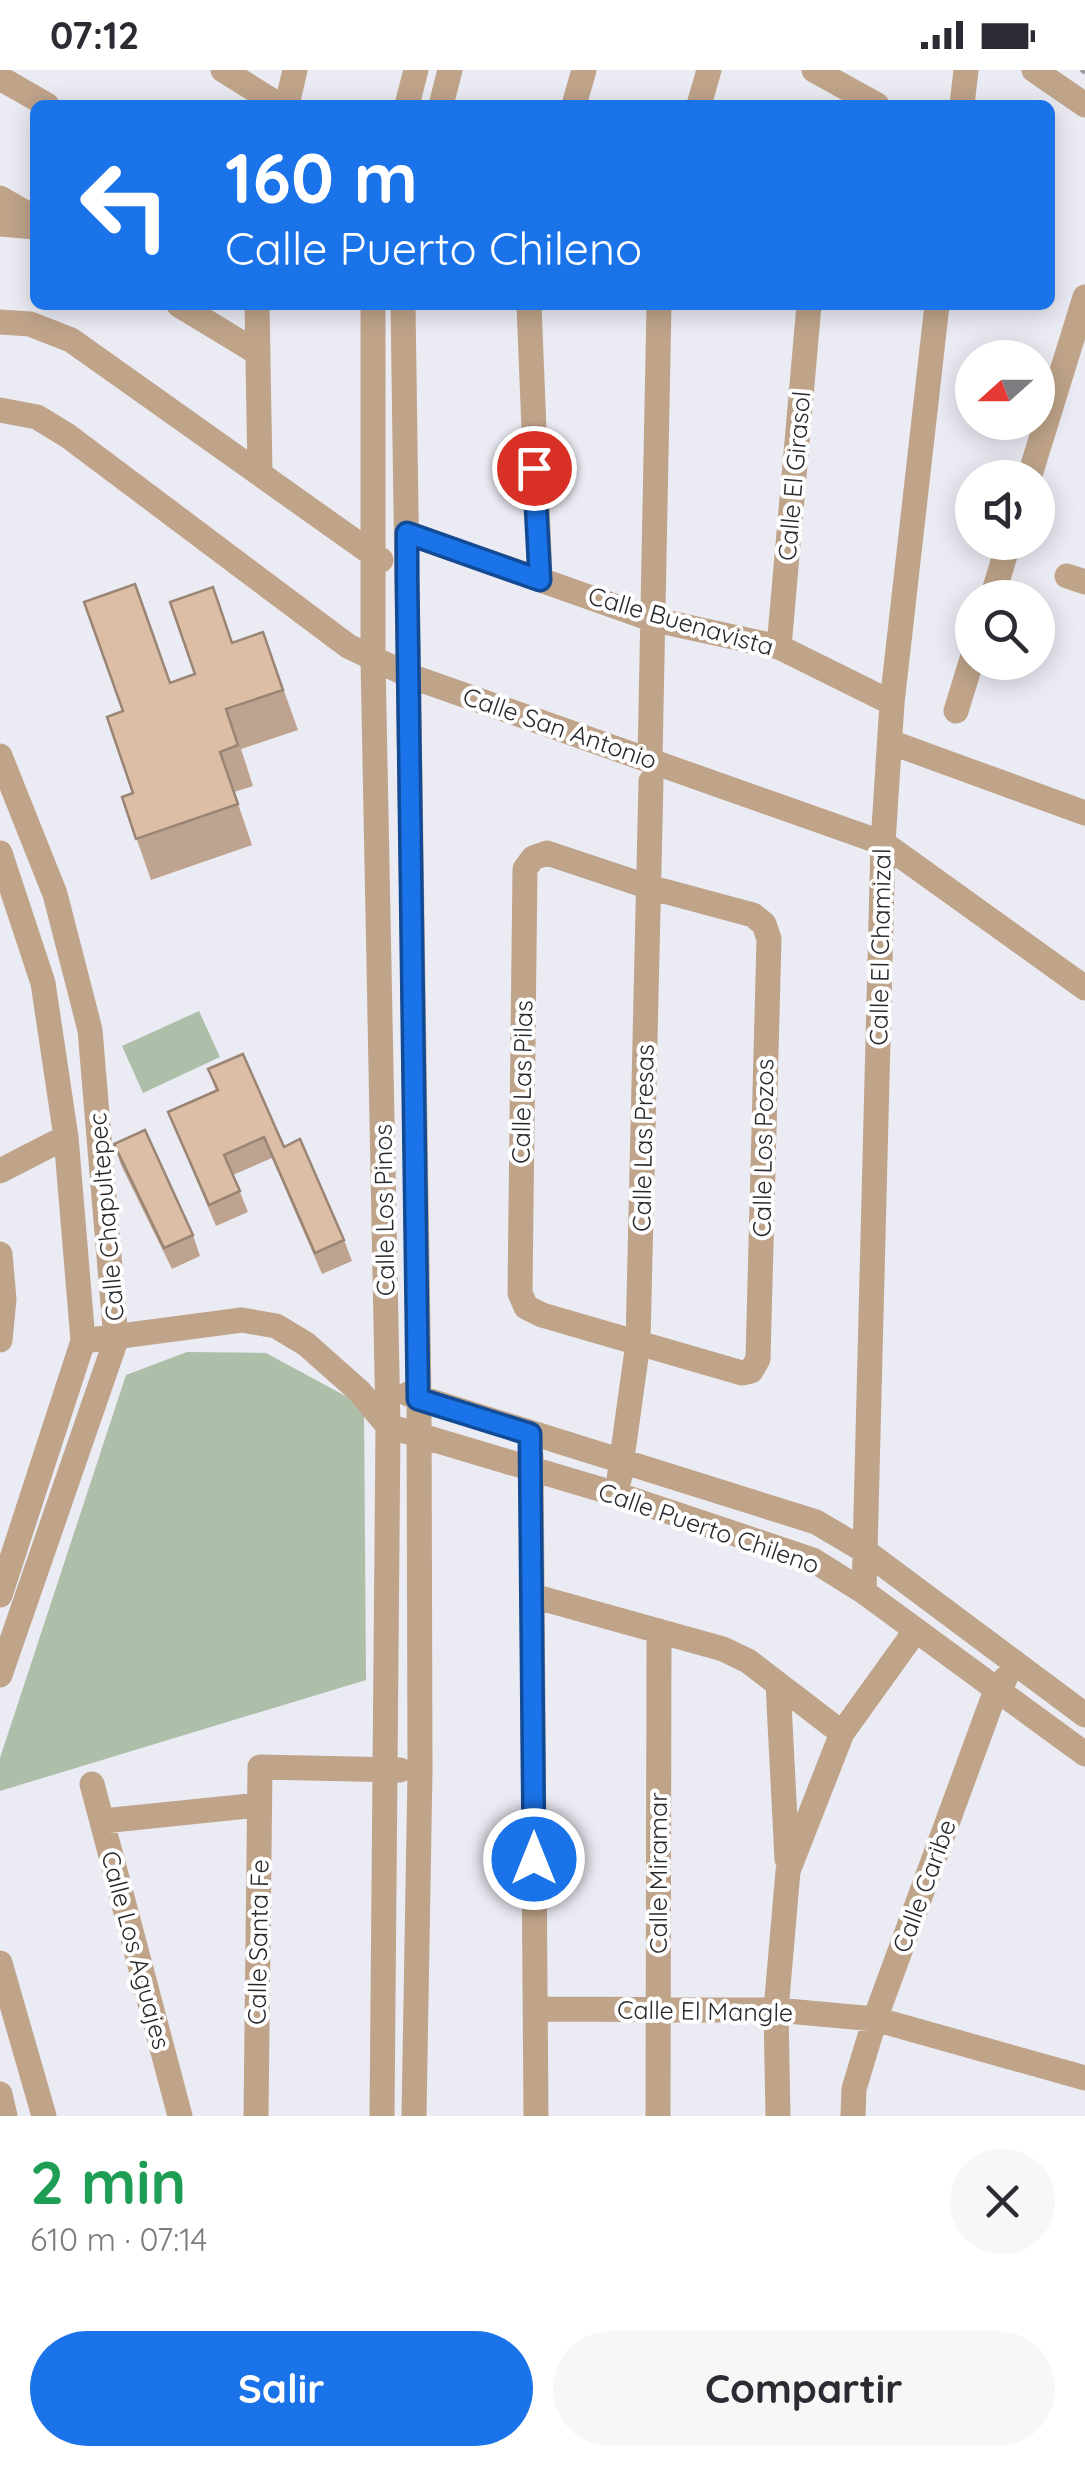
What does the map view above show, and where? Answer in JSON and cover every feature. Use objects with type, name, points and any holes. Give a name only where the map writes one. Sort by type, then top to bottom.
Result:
[{"type":"street","points":[[223,70],[271,100]]},
{"type":"street","points":[[288,100],[295,70]]},
{"type":"street","points":[[408,100],[416,70]]},
{"type":"street","points":[[442,100],[450,70]]},
{"type":"street","points":[[575,100],[584,70]]},
{"type":"street","points":[[701,100],[709,70]]},
{"type":"street","points":[[963,100],[966,70]]},
{"type":"street","points":[[1034,70],[1085,105]]},
{"type":"street","points":[[822,74],[826,100]]},
{"type":"street","points":[[822,74],[868,100]]},
{"type":"street","points":[[0,78],[38,100]]},
{"type":"street","points":[[0,198],[30,215]]},
{"type":"street","points":[[0,224],[30,227]]},
{"type":"street","points":[[1035,460],[1085,297]]},
{"type":"street","points":[[187,310],[258,354]]},
{"type":"street","points":[[256,310],[260,473]]},
{"type":"street","name":"Calle Los Pinos","points":[[373,310],[374,660],[388,1386],[382,2111]]},
{"type":"street","name":"Calle Los Pinos","points":[[403,310],[418,1399],[420,1771],[413,2111]]},
{"type":"street","points":[[529,310],[540,580]]},
{"type":"street","name":"Calle Las Presas","points":[[616,1494],[638,1343],[659,310]]},
{"type":"street","name":"Calle El Girasol","points":[[779,647],[809,310]]},
{"type":"street","name":"Calle El Chamizal","points":[[864,1592],[882,843],[892,703],[936,310]]},
{"type":"street","points":[[0,322],[30,324],[71,340],[407,576]]},
{"type":"street","name":"Calle San Antonio","points":[[0,410],[38,417],[68,436],[374,660],[650,771],[882,843],[1085,988]]},
{"type":"street","name":"Calle Buenavista","points":[[407,533],[651,618],[779,647],[892,703]]},
{"type":"street","points":[[956,711],[966,680]]},
{"type":"street","points":[[890,742],[1085,812]]},
{"type":"street","name":"Calle Chapultepec","points":[[0,756],[56,894],[86,1014],[116,1340],[0,1675]]},
{"type":"street","name":"Calle Chapultepec","points":[[0,853],[42,983],[66,1137],[82,1341],[0,1595]]},
{"type":"street","name":"Calle Las Pilas","points":[[638,1343],[526,1307],[520,1293],[526,868],[532,858],[548,854],[649,887]]},
{"type":"street","name":"Calle Los Pozos","points":[[638,1343],[742,1373],[752,1371],[758,1360],[768,939],[764,924],[753,914],[649,887]]},
{"type":"street","points":[[0,1171],[66,1137]]},
{"type":"street","points":[[0,1254],[4,1299],[0,1340]]},
{"type":"street","name":"Calle Puerto Chileno","points":[[82,1341],[116,1340],[242,1320],[276,1326],[306,1344],[360,1391],[388,1426],[616,1494],[814,1560],[864,1592],[1085,1754]]},
{"type":"street","points":[[360,1391],[388,1386]]},
{"type":"street","name":"Calle Puerto Chileno","points":[[388,1386],[622,1465],[816,1522],[865,1551],[1085,1715]]},
{"type":"street","points":[[530,1434],[536,2116]]},
{"type":"street","points":[[533,1596],[723,1649],[778,1684],[842,1733]]},
{"type":"street","points":[[788,1871],[842,1733],[916,1630]]},
{"type":"street","name":"Calle Miramar","points":[[658,2116],[659,1631]]},
{"type":"street","name":"Calle Caribe","points":[[853,2116],[854,2089],[876,2019],[996,1690],[1016,1664]]},
{"type":"street","points":[[778,1684],[788,1871],[776,2010],[778,2116]]},
{"type":"street","name":"Calle Santa Fe","points":[[256,2116],[260,1767],[383,1770]]},
{"type":"street","points":[[383,1770],[420,1771]]},
{"type":"street","name":"Calle Los Aguajes","points":[[92,1784],[180,2116]]},
{"type":"street","points":[[103,1821],[259,1806]]},
{"type":"street","points":[[0,1962],[4,2002],[44,2116]]},
{"type":"street","name":"Calle El Mangle","points":[[535,2009],[776,2010],[876,2019],[1085,2078]]},
{"type":"street","points":[[0,2094],[5,2116]]},
{"type":"street","points":[[382,2111],[413,2111]]},
{"type":"green space","points":[[199,1011],[220,1057],[143,1093],[122,1046]]},
{"type":"green space","points":[[187,1352],[266,1353],[364,1406],[366,1680],[0,1791],[0,1758],[126,1375]]},
{"type":"building","points":[[135,584],[170,683],[195,674],[170,602],[213,587],[232,643],[263,632],[283,690],[226,709],[238,745],[220,752],[238,804],[136,839],[122,797],[133,793],[107,717],[123,711],[84,602]]},
{"type":"building","points":[[243,1054],[284,1147],[300,1139],[344,1240],[315,1253],[264,1137],[224,1155],[240,1191],[209,1205],[168,1112],[218,1090],[208,1069]]},
{"type":"building","points":[[145,1130],[193,1235],[164,1248],[114,1144]]},
{"type":"route","points":[[534,468],[540,580],[407,533],[407,576],[418,1399],[530,1434],[534,1859]]}]
